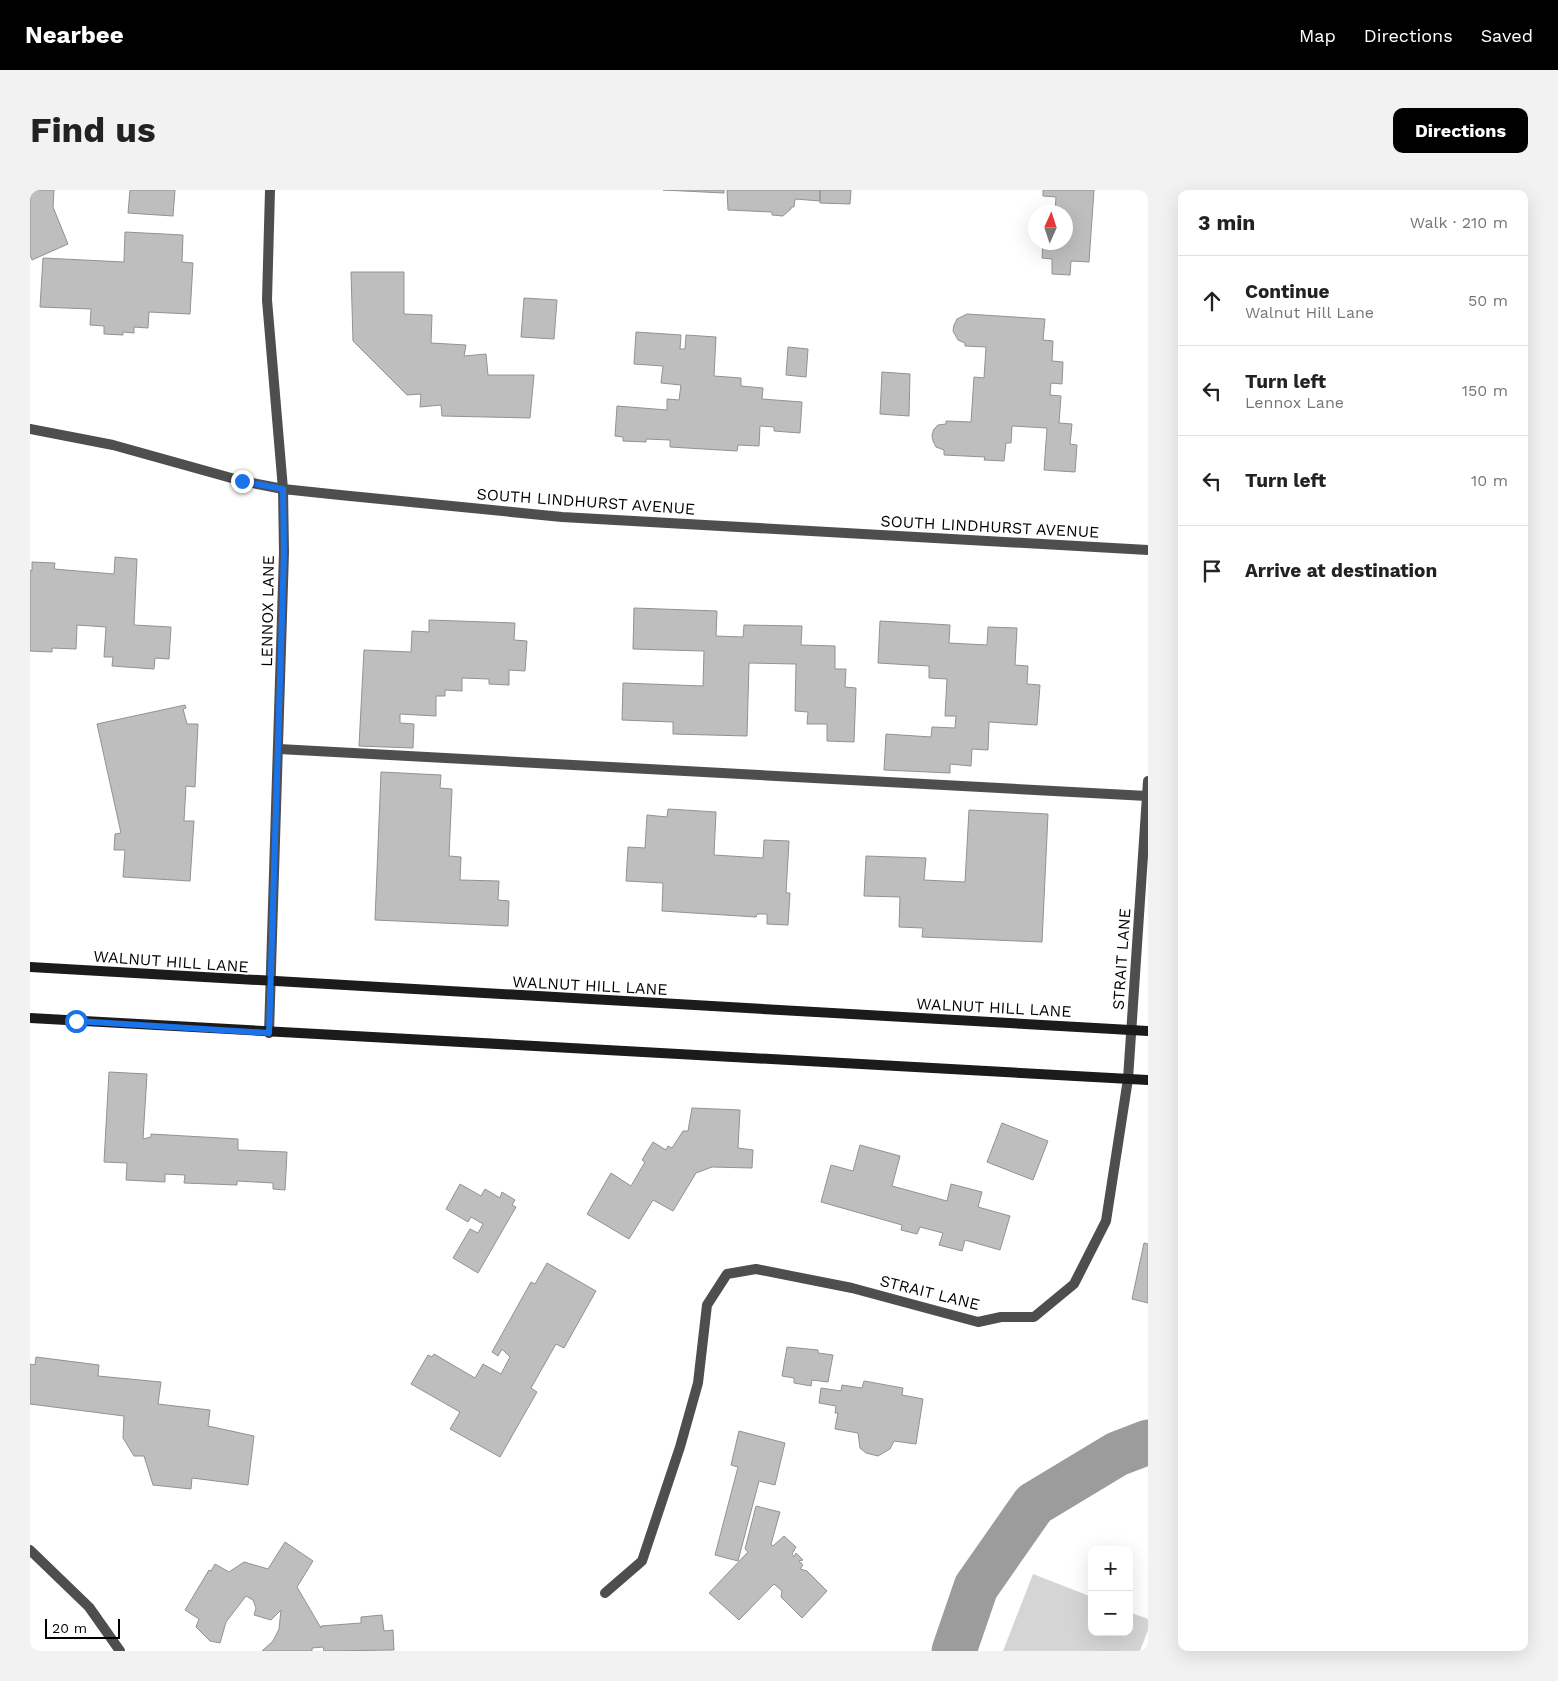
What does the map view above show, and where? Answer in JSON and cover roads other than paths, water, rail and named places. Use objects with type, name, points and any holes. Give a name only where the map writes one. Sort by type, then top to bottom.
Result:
[{"type":"main road","name":"WALNUT HILL LANE","points":[[30,967],[1148,1031]]},
{"type":"main road","points":[[30,1018],[269,1033],[1148,1080]]},
{"type":"street","name":"LENNOX LANE","points":[[269,1033],[284,552],[283,489],[267,300],[270,190]]},
{"type":"street","name":"SOUTH LINDHURST AVENUE","points":[[30,429],[113,445],[242,481],[283,489],[562,517],[1148,550]]},
{"type":"street","points":[[279,750],[1147,796]]},
{"type":"street","name":"STRAIT LANE","points":[[605,1592],[642,1561],[680,1447],[698,1383],[706,1305],[727,1274],[756,1269],[852,1288],[978,1322],[1001,1317],[1034,1317],[1074,1284],[1106,1221],[1128,1079],[1148,781]]},
{"type":"street","points":[[30,1550],[90,1607],[120,1651]]},
{"type":"waterway","points":[[954,1651],[976,1587],[1034,1504],[1117,1454],[1148,1442]]}]
